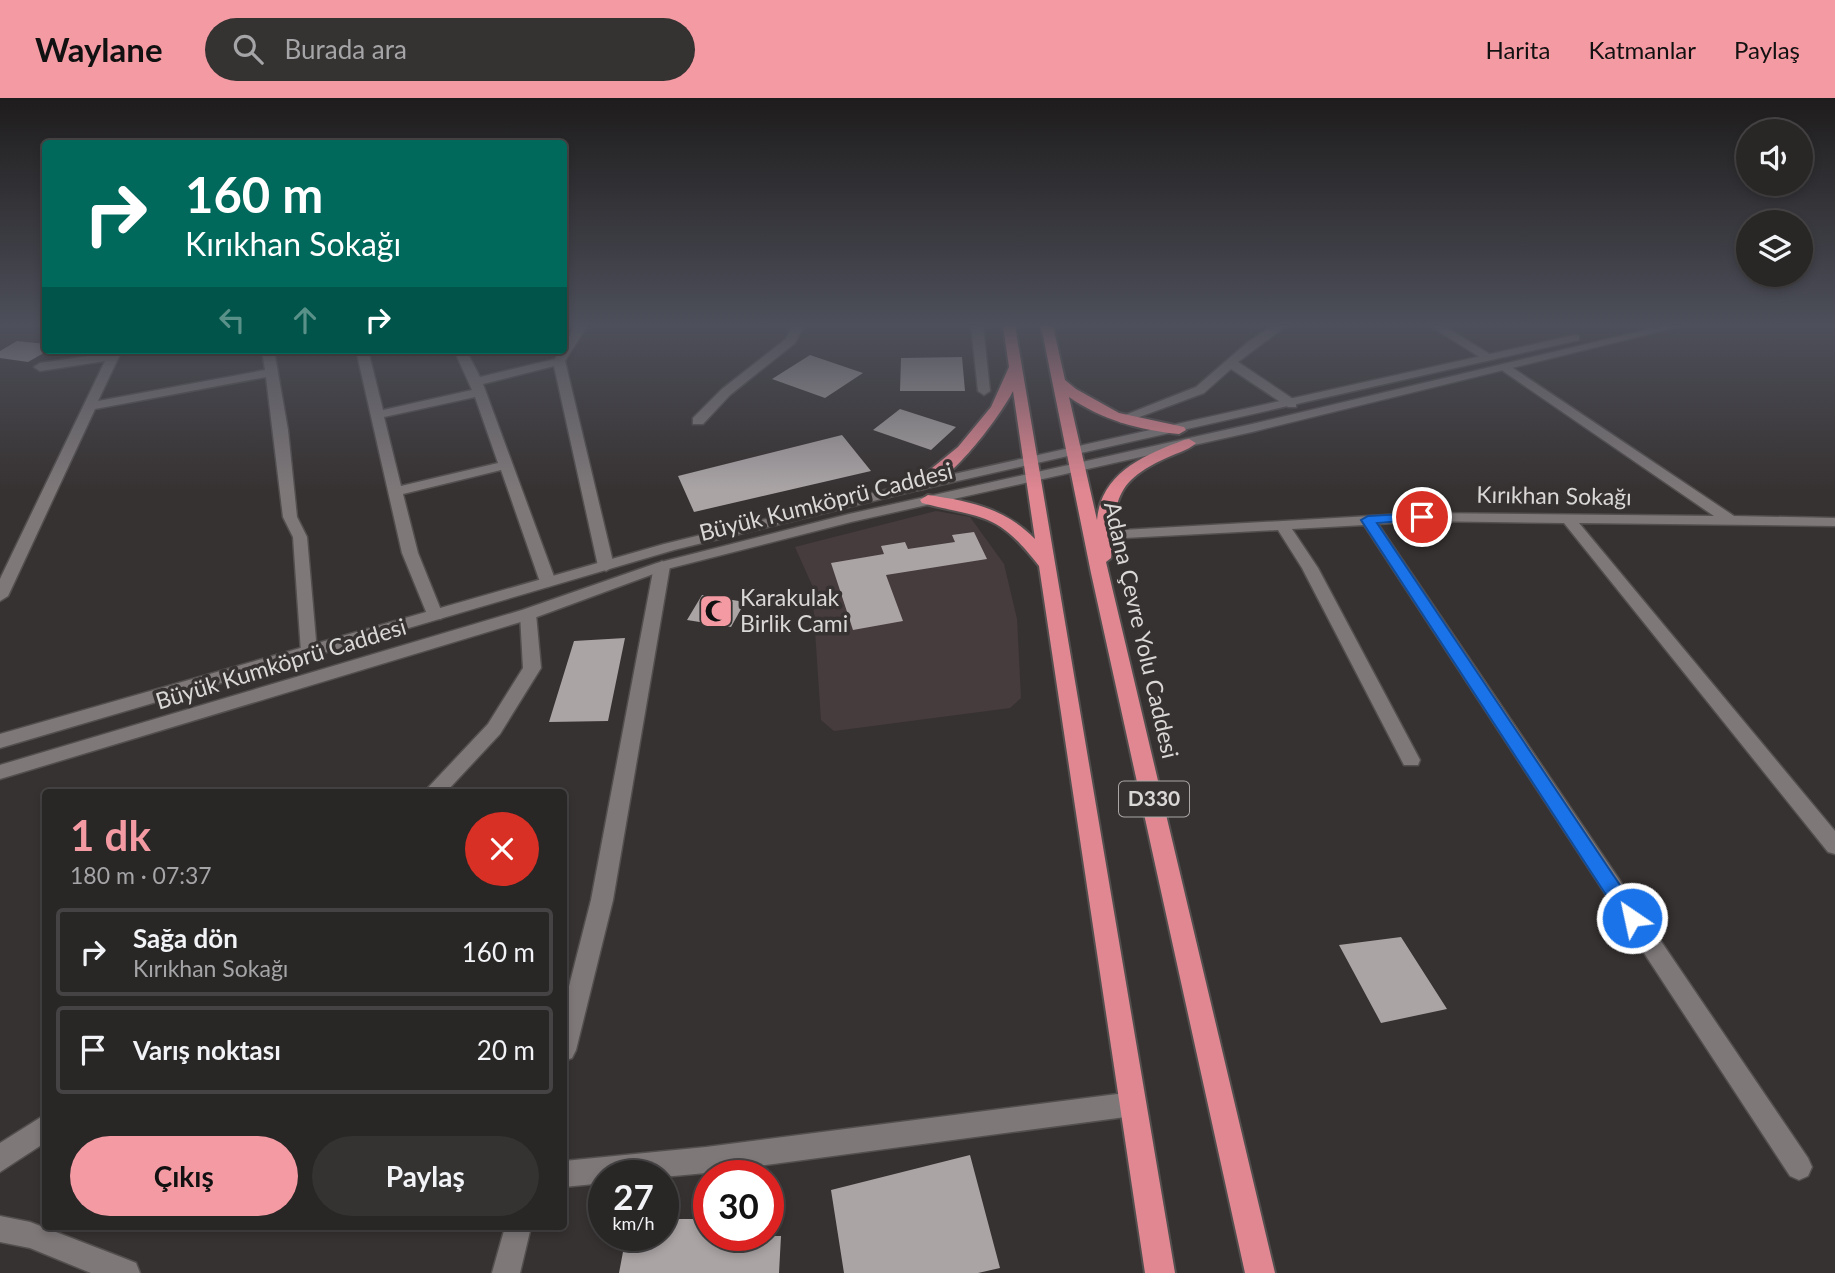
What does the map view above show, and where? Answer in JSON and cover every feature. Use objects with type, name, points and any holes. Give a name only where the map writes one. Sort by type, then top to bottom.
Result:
[{"type":"highway","points":[[1009,381],[981,434],[923,493],[997,516],[1013,525],[1048,567]]},
{"type":"highway","name":"D330","points":[[1017,381],[1160,1273]]},
{"type":"highway","points":[[1058,381],[1080,400],[1121,419],[1184,436]]},
{"type":"highway","name":"Adana Çevre Yolu Caddesi","points":[[1058,381],[1260,1273]]},
{"type":"highway","points":[[1100,573],[1107,508],[1117,485],[1184,436]]},
{"type":"street","points":[[0,596],[102,381]]},
{"type":"street","points":[[90,406],[228,381]]},
{"type":"street","points":[[272,381],[290,517],[300,537],[309,652]]},
{"type":"street","points":[[370,381],[410,553],[435,615]]},
{"type":"street","points":[[475,381],[548,582]]},
{"type":"street","points":[[378,415],[497,381]]},
{"type":"street","points":[[564,381],[606,566]]},
{"type":"street","points":[[698,421],[740,381]]},
{"type":"street","points":[[983,381],[984,391]]},
{"type":"street","points":[[1121,419],[1200,390],[1211,381]]},
{"type":"street","points":[[1258,381],[1292,404]]},
{"type":"street","name":"Büyük Kumköprü Caddesi","points":[[1184,436],[1292,404],[1392,381]]},
{"type":"street","name":"Büyük Kumköprü Caddesi","points":[[0,741],[669,547],[1446,381]]},
{"type":"street","points":[[1526,381],[1731,521]]},
{"type":"street","points":[[396,491],[506,464]]},
{"type":"street","name":"Büyük Kumköprü Caddesi","points":[[0,772],[528,614],[662,566],[923,493]]},
{"type":"street","name":"Kırıkhan Sokağı","points":[[1105,535],[1422,517],[1835,522]]},
{"type":"street","points":[[1568,519],[1835,846]]},
{"type":"street","points":[[1368,520],[1799,1167]]},
{"type":"street","points":[[1282,524],[1310,568],[1411,760]]},
{"type":"street","points":[[567,1038],[602,900],[662,566]]},
{"type":"street","points":[[437,789],[494,729],[533,668],[528,614]]},
{"type":"street","points":[[567,1174],[670,1166],[984,1120],[1133,1104]]},
{"type":"street","points":[[0,1159],[42,1129]]},
{"type":"street","points":[[0,1229],[30,1235],[126,1273]]},
{"type":"street","points":[[506,1273],[517,1230]]},
{"type":"shaded area","points":[[936,511],[970,517],[1004,564],[1017,619],[1021,698],[1010,708],[834,731],[821,720],[812,585],[795,547]]},
{"type":"building","points":[[777,381],[851,381],[825,398]]},
{"type":"building","points":[[900,381],[964,381],[965,391],[900,391]]},
{"type":"building","points":[[900,409],[956,427],[931,450],[873,430]]},
{"type":"building","points":[[842,435],[871,471],[694,512],[678,476]]},
{"type":"building","points":[[974,532],[987,559],[886,575],[903,621],[853,630],[831,563],[884,554],[881,546],[905,542],[908,549],[955,542],[952,535]]},
{"type":"building","name":"Karakulak Birlik Cami","points":[[702,595],[745,602],[731,627],[687,620]]},
{"type":"building","points":[[625,638],[608,721],[549,722],[574,641]]},
{"type":"building","points":[[1401,937],[1447,1009],[1381,1023],[1339,945]]},
{"type":"building","points":[[970,1155],[1000,1268],[978,1273],[844,1273],[831,1190]]},
{"type":"building","points":[[679,1219],[693,1219],[693,1251],[780,1251],[779,1273],[619,1273],[623,1251],[679,1251]]},
{"type":"place","name":"Karakulak Birlik Cami","points":[[716,611]]},
{"type":"route","points":[[1422,517],[1368,520],[1632,918]]}]
